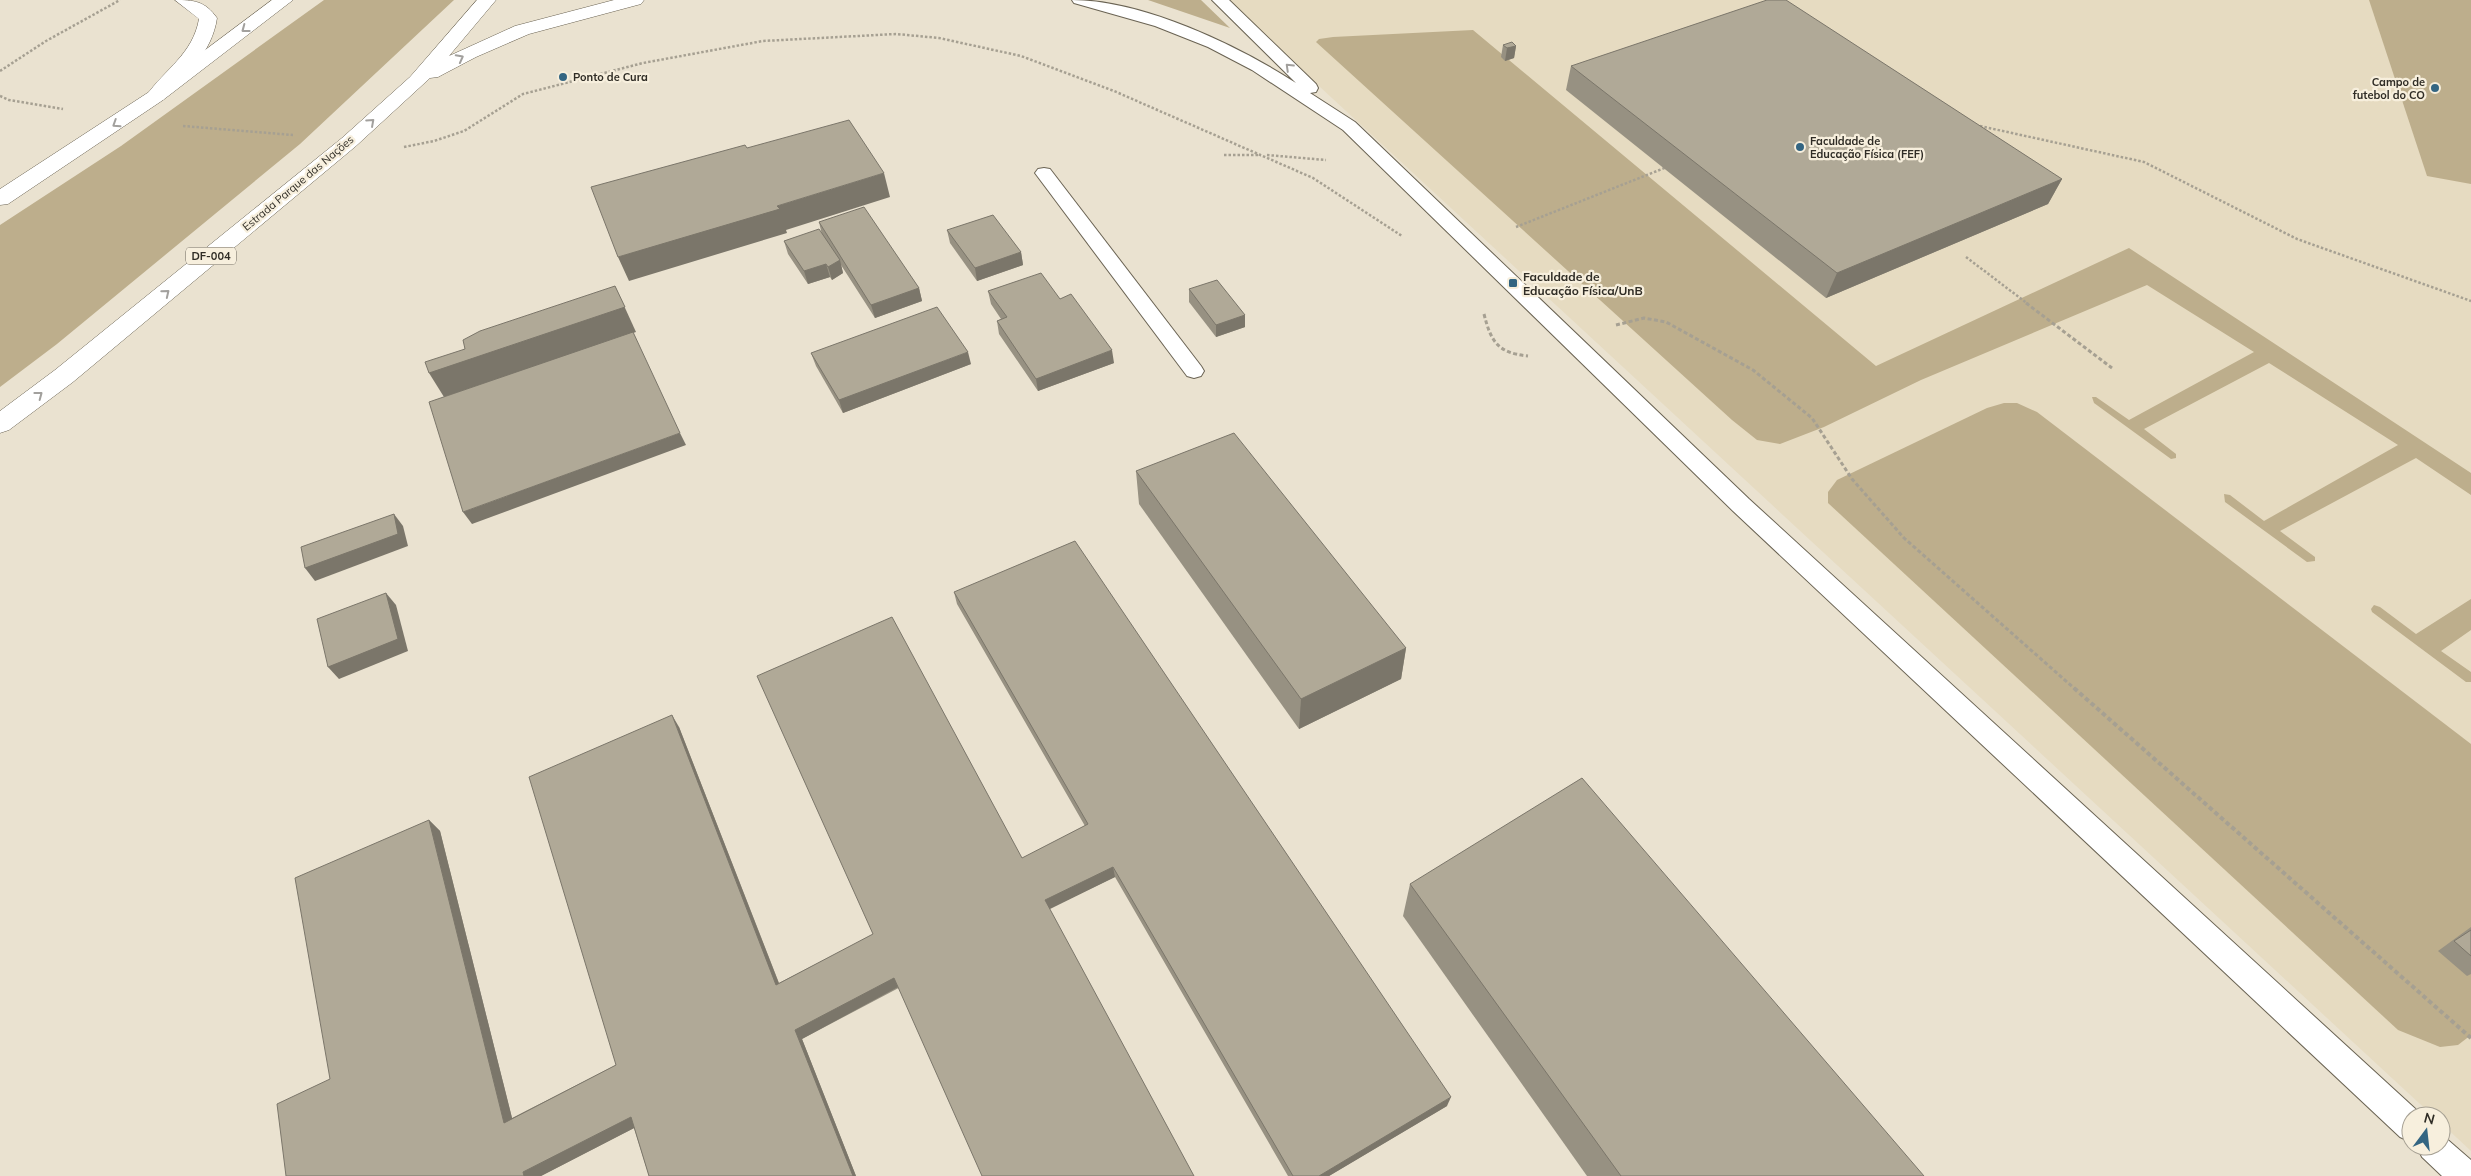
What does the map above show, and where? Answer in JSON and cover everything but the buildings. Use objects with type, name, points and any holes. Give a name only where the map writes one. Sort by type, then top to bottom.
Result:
[{"type":"main road","points":[[156,96],[203,43],[208,30],[208,18],[196,6],[184,0]]},
{"type":"main road","points":[[0,199],[156,96],[284,0]]},
{"type":"main road","name":"Estrada Parque das Nações","points":[[0,424],[64,376],[334,154],[417,81],[486,0]]},
{"type":"main road","points":[[417,81],[469,53],[522,30],[635,0]]},
{"type":"lane","points":[[1080,0],[1161,23],[1214,44],[1258,66],[1349,126]]},
{"type":"lane","points":[[1220,0],[1741,504],[2401,1117]]},
{"type":"lane","points":[[1044,173],[1194,371]]},
{"type":"lane","points":[[2444,1156],[2465,1176]]},
{"type":"path","points":[[0,71],[46,41],[120,0]]},
{"type":"path","points":[[399,147],[433,143],[464,130],[523,94],[643,63],[763,41],[848,35],[896,34],[946,39],[1021,56],[1114,91],[1264,155],[1312,178],[1407,240]]},
{"type":"path","points":[[0,96],[9,100],[67,109]]},
{"type":"path","points":[[1974,124],[1982,128],[2144,162],[2297,239],[2471,301]]},
{"type":"path","points":[[183,126],[297,136]]},
{"type":"path","points":[[1224,155],[1264,155],[1335,160]]},
{"type":"path","points":[[1516,227],[1675,164]]},
{"type":"path","points":[[1966,257],[2112,368]]},
{"type":"path","points":[[1484,311],[1488,334],[1496,347],[1526,357],[1535,355]]},
{"type":"path","points":[[1626,321],[1644,318],[1666,322],[1753,370],[1812,418],[1852,478],[1904,538],[2471,1038]]},
{"type":"shaded area","points":[[324,0],[454,0],[300,144],[57,344],[0,387],[0,225],[121,146]]},
{"type":"shaded area","points":[[1148,0],[1201,0],[1230,28]]},
{"type":"shaded area","points":[[1226,0],[2471,0],[2471,1151],[2451,1132],[2451,1106],[2422,1106]]},
{"type":"shaded area","name":"Campo de futebol do CO","points":[[2369,0],[2471,0],[2471,184],[2427,176]]},
{"type":"shaded area","points":[[1473,30],[1876,366],[2129,248],[2471,473],[2471,495],[2416,458],[2280,531],[2315,557],[2315,561],[2307,562],[2225,502],[2224,494],[2230,495],[2264,521],[2398,445],[2269,363],[2144,429],[2176,454],[2176,458],[2171,459],[2094,403],[2092,397],[2096,397],[2129,420],[2254,352],[2147,285],[1921,380],[1824,427],[1780,444],[1757,440],[1732,420],[1316,42],[1319,39],[1333,37]]},
{"type":"shaded area","points":[[2004,403],[2017,403],[2037,412],[2471,744],[2471,1035],[2458,1045],[2440,1047],[2398,1030],[1828,503],[1828,492],[1837,480],[1987,408]]},
{"type":"shaded area","points":[[2471,599],[2471,630],[2441,651],[2471,672],[2471,682],[2466,682],[2372,612],[2371,609],[2374,605],[2380,607],[2416,634]]},
{"type":"place","name":"Ponto de Cura","points":[[563,77]]},
{"type":"place","name":"Campo de futebol do CO","points":[[2435,88]]},
{"type":"place","name":"Faculdade de Educação Física (FEF)","points":[[1800,147]]},
{"type":"place","name":"Faculdade de Educação Física/UnB","points":[[1513,283]]}]
